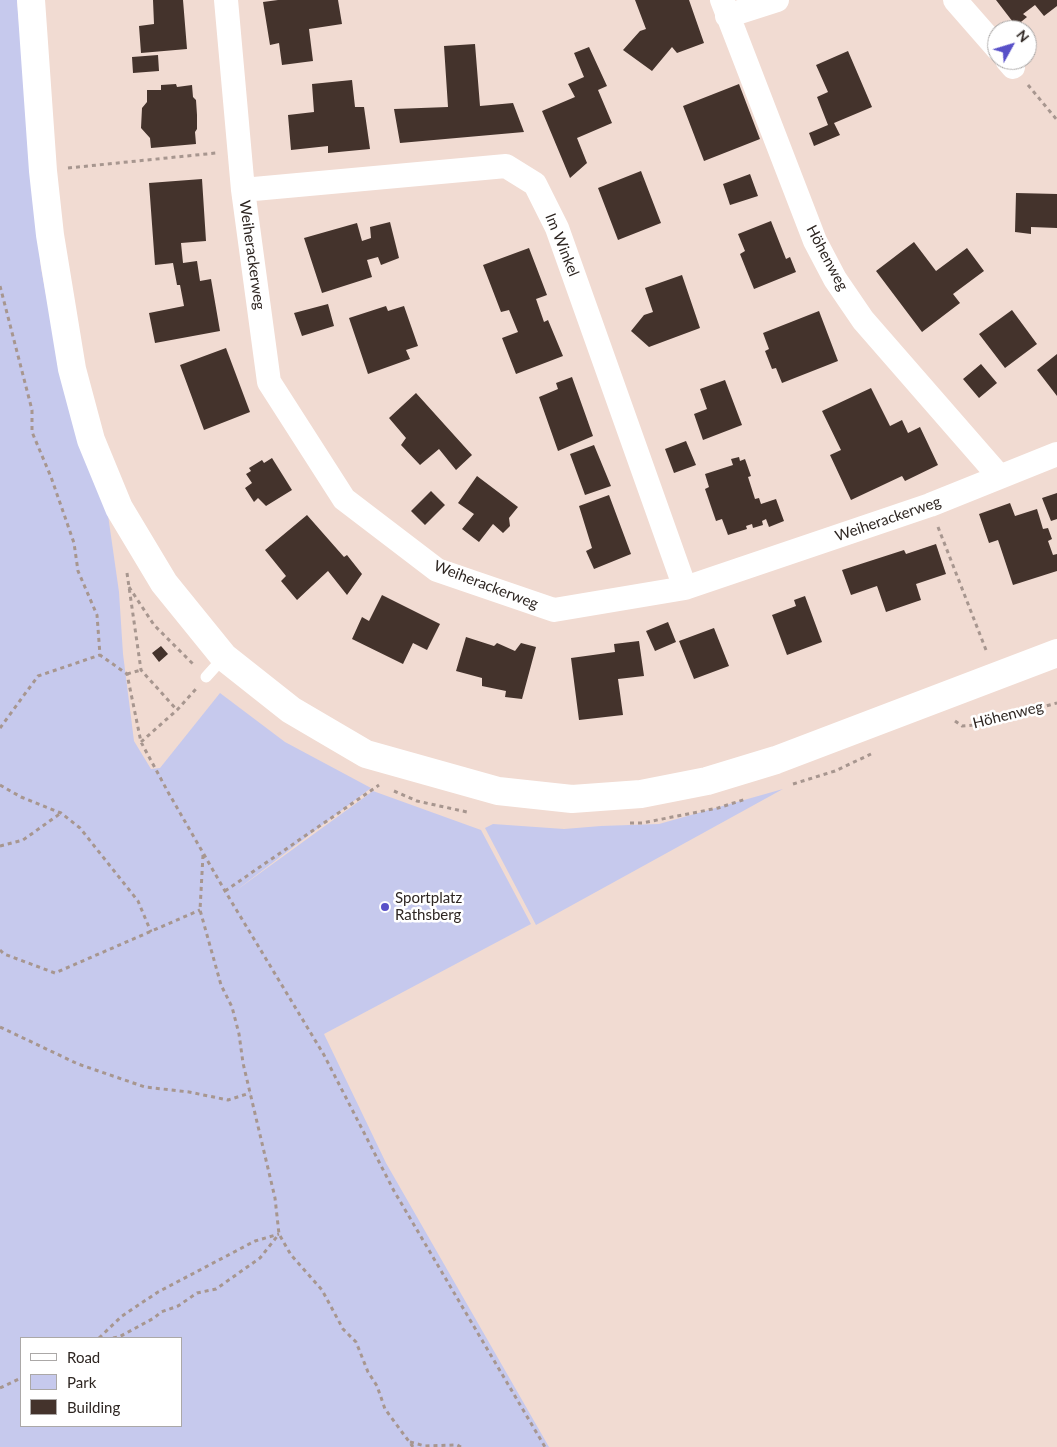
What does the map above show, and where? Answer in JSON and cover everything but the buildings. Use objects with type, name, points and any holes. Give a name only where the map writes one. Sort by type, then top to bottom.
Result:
[{"type":"street","points":[[31,0],[43,170],[50,235],[72,369],[91,440],[119,508],[164,583],[224,657],[291,710],[366,754],[498,791],[572,799],[641,794],[707,781],[776,760],[1057,653]]},
{"type":"street","name":"Weiherackerweg","points":[[226,0],[243,190],[269,382],[344,499],[436,570],[554,610],[685,588],[930,505],[1057,454]]},
{"type":"street","points":[[725,8],[777,0]]},
{"type":"street","points":[[955,0],[987,37]]},
{"type":"street","name":"Höhenweg","points":[[725,8],[815,241],[835,279],[862,320],[999,476]]},
{"type":"street","name":"Im Winkel","points":[[243,190],[506,166],[535,184],[557,228],[685,588]]},
{"type":"lane","points":[[206,677],[224,657]]},
{"type":"path","points":[[1015,70],[1057,120]]},
{"type":"path","points":[[43,170],[239,150]]},
{"type":"path","points":[[0,286],[32,410],[32,432],[74,543],[78,572],[97,615],[100,655]]},
{"type":"path","points":[[930,505],[986,650],[978,655]]},
{"type":"path","points":[[126,567],[141,670],[177,710]]},
{"type":"path","points":[[128,587],[154,625],[206,677],[177,710],[141,742]]},
{"type":"path","points":[[100,655],[127,674],[141,742],[225,892],[324,1055],[394,1191],[545,1447]]},
{"type":"path","points":[[0,728],[38,676],[100,655]]},
{"type":"path","points":[[127,674],[141,670]]},
{"type":"path","name":"Höhenweg","points":[[932,700],[962,726],[975,725],[1057,703]]},
{"type":"path","points":[[0,785],[61,814],[80,828],[138,901],[151,932]]},
{"type":"path","points":[[225,892],[379,785]]},
{"type":"path","points":[[0,846],[23,840],[61,814]]},
{"type":"path","points":[[204,854],[200,910],[221,985],[232,1007],[239,1034],[243,1063],[275,1198],[280,1234],[291,1255],[322,1290],[343,1329],[356,1342],[368,1372],[377,1386],[385,1409],[413,1447]]},
{"type":"path","points":[[0,950],[4,954],[55,973],[200,910]]},
{"type":"path","points":[[0,1027],[78,1064],[145,1087],[189,1092],[228,1100],[250,1093]]},
{"type":"path","points":[[100,1337],[122,1316],[158,1292],[255,1242],[280,1234]]},
{"type":"path","points":[[119,1337],[154,1318],[160,1312],[178,1306],[197,1293],[216,1289],[260,1258],[280,1234]]},
{"type":"path","points":[[0,1388],[20,1378]]},
{"type":"path","points":[[409,1441],[425,1446],[457,1445],[461,1447]]},
{"type":"green space","points":[[0,0],[17,0],[41,268],[64,388],[108,515],[119,592],[123,654],[134,741],[151,769],[160,768],[220,693],[285,742],[371,788],[234,892],[373,791],[481,830],[531,924],[324,1034],[386,1163],[549,1447],[0,1447]]},
{"type":"green space","points":[[783,789],[536,925],[485,828],[493,824],[564,829],[659,824]]},
{"type":"place","name":"Sportplatz Rathsberg","points":[[385,907]]}]
